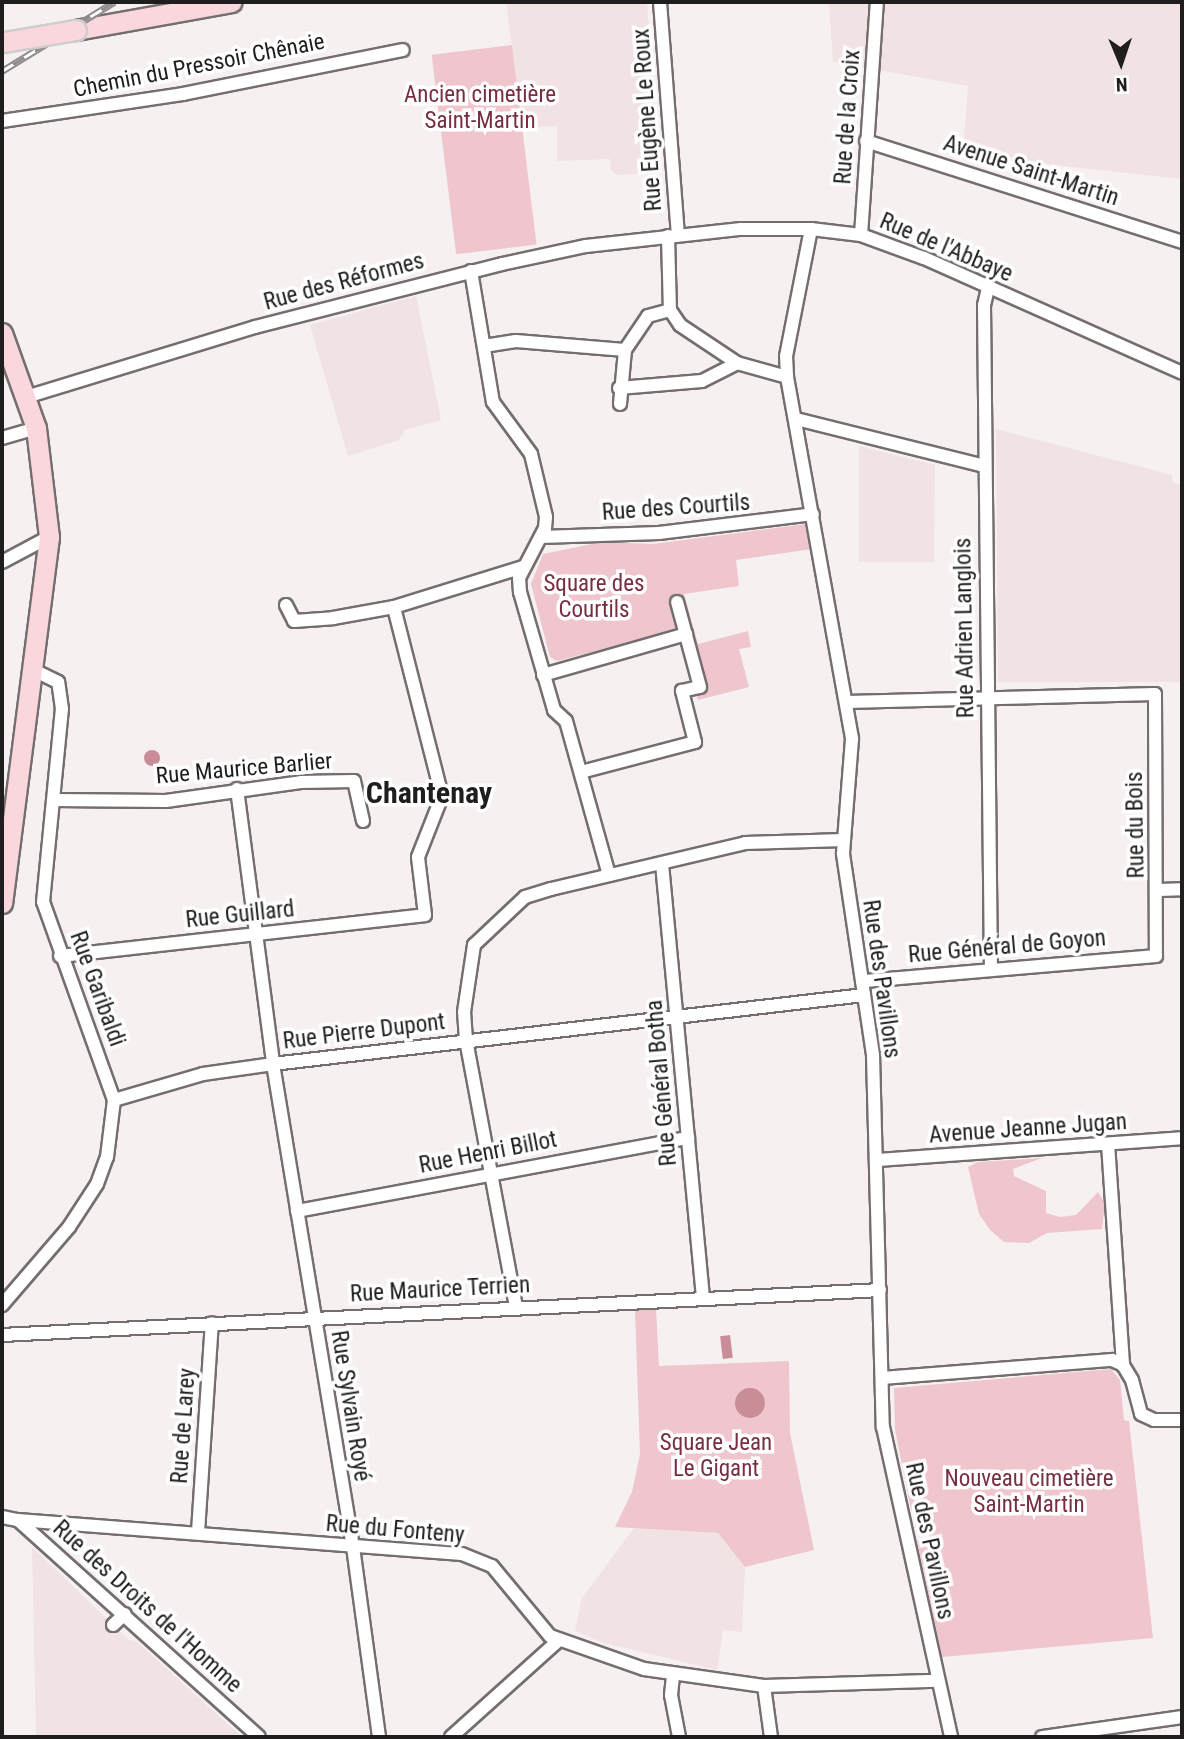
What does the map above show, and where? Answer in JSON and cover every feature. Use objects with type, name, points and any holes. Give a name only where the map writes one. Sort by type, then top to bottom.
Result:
[{"type":"main road","points":[[3,43],[231,2]]},
{"type":"main road","points":[[2,333],[36,428],[49,537],[33,670],[6,842],[2,903]]},
{"type":"street","name":"Rue Eugène Le Roux","points":[[660,2],[673,236],[670,310]]},
{"type":"street","name":"Rue de la Croix","points":[[861,235],[877,2]]},
{"type":"street","name":"Chemin du Pressoir Chênaie","points":[[2,121],[183,94],[403,50]]},
{"type":"street","name":"Avenue Saint-Martin","points":[[866,141],[1182,242]]},
{"type":"street","name":"Rue de l'Abbaye","points":[[673,236],[811,229],[861,235],[1182,373]]},
{"type":"street","name":"Rue des Pavillons","points":[[811,229],[786,356],[787,377],[847,702],[852,752],[844,871],[873,1055],[883,1427],[951,1737]]},
{"type":"street","name":"Rue des Réformes","points":[[26,397],[255,327],[471,271],[586,246],[673,236]]},
{"type":"street","points":[[471,271],[496,410],[531,454],[546,517],[541,537],[523,567],[520,592],[554,710],[566,721],[610,876]]},
{"type":"street","name":"Rue Adrien Langlois","points":[[988,288],[984,306],[984,466],[990,969]]},
{"type":"street","points":[[621,404],[619,388],[625,350],[649,316],[670,310],[680,325],[737,363],[787,377]]},
{"type":"street","points":[[484,346],[516,341],[625,350]]},
{"type":"street","points":[[619,388],[702,381],[737,363]]},
{"type":"street","points":[[796,419],[984,466]]},
{"type":"street","points":[[2,438],[36,428]]},
{"type":"street","name":"Rue des Courtils","points":[[541,537],[659,533],[813,514]]},
{"type":"street","points":[[2,562],[49,537]]},
{"type":"street","points":[[286,605],[294,621],[394,607],[523,567]]},
{"type":"street","points":[[581,772],[695,742],[682,691],[700,687],[677,602]]},
{"type":"street","name":"Rue Guillard","points":[[60,956],[425,915],[418,857],[442,796],[394,607]]},
{"type":"street","points":[[543,675],[685,634]]},
{"type":"street","name":"Rue Garibaldi","points":[[2,1304],[69,1227],[97,1184],[107,1157],[114,1100],[60,956],[43,902],[54,800],[61,689],[54,678],[33,670]]},
{"type":"street","name":"Rue du Bois","points":[[987,698],[1155,694],[1158,890],[1156,956]]},
{"type":"street","points":[[847,702],[987,698]]},
{"type":"street","name":"Rue Maurice Barlier","points":[[54,800],[166,801],[237,789],[354,781],[363,821]]},
{"type":"street","name":"Rue Sylvain Royé","points":[[237,789],[273,1064],[353,1547],[379,1737]]},
{"type":"street","name":"Rue Pierre Dupont","points":[[114,1100],[203,1074],[466,1040],[464,1012],[474,945],[525,897],[745,843],[844,840]]},
{"type":"street","name":"Rue Général Botha","points":[[662,864],[702,1298]]},
{"type":"street","points":[[1158,890],[1182,888]]},
{"type":"street","name":"Rue Général de Goyon","points":[[862,981],[1156,956]]},
{"type":"street","points":[[516,1307],[466,1040],[864,995]]},
{"type":"street","name":"Rue Henri Billot","points":[[297,1211],[688,1138]]},
{"type":"street","name":"Avenue Jeanne Jugan","points":[[877,1160],[1182,1139]]},
{"type":"street","points":[[1108,1144],[1123,1365],[1141,1414],[1154,1420],[1182,1420]]},
{"type":"street","name":"Rue Maurice Terrien","points":[[2,1335],[880,1290]]},
{"type":"street","name":"Rue de Larey","points":[[198,1532],[212,1323]]},
{"type":"street","points":[[882,1378],[1112,1360],[1123,1365]]},
{"type":"street","name":"Rue des Droits de l'Homme","points":[[2,1517],[18,1520],[259,1737]]},
{"type":"street","name":"Rue du Fonteny","points":[[18,1520],[198,1532],[353,1547],[449,1552],[479,1559],[500,1573],[546,1633],[558,1641],[673,1676],[764,1686],[937,1681]]},
{"type":"street","points":[[113,1625],[125,1614]]},
{"type":"street","points":[[451,1737],[558,1641]]},
{"type":"street","points":[[673,1676],[671,1695],[679,1737]]},
{"type":"street","points":[[764,1686],[771,1737]]},
{"type":"street","points":[[1042,1737],[1182,1717]]},
{"type":"shaded area","points":[[506,2],[647,2],[659,173],[616,175],[611,170],[610,159],[557,161],[557,126],[523,128]]},
{"type":"shaded area","points":[[829,2],[1182,2],[1182,179],[963,155],[968,86],[833,62]]},
{"type":"shaded area","points":[[416,296],[441,420],[405,430],[399,440],[348,456],[310,325]]},
{"type":"shaded area","points":[[996,429],[1172,475],[1173,482],[1182,485],[1182,682],[998,682]]},
{"type":"shaded area","points":[[859,446],[935,465],[934,562],[859,562]]},
{"type":"shaded area","points":[[149,750],[155,750],[160,758],[158,764],[149,766],[144,761],[144,755]]},
{"type":"shaded area","points":[[730,1335],[733,1358],[723,1359],[720,1336]]},
{"type":"shaded area","points":[[750,1388],[761,1392],[765,1403],[761,1414],[750,1418],[739,1414],[735,1403],[739,1392]]},
{"type":"shaded area","points":[[634,1528],[718,1533],[745,1567],[742,1632],[723,1630],[717,1670],[604,1643],[575,1631],[582,1598]]},
{"type":"shaded area","points":[[32,1547],[129,1640],[136,1641],[242,1737],[36,1737]]},
{"type":"green space","name":"Ancien cimetière Saint-Martin","points":[[512,45],[536,245],[456,254],[432,55]]},
{"type":"green space","name":"Square des Courtils","points":[[807,524],[812,549],[736,560],[739,586],[684,594],[698,644],[748,631],[751,647],[739,649],[749,687],[698,700],[679,642],[667,633],[557,661],[550,657],[531,584],[543,554],[602,542],[653,544]]},
{"type":"green space","points":[[1042,1158],[1013,1169],[1014,1176],[1046,1191],[1046,1213],[1060,1217],[1076,1215],[1098,1192],[1105,1203],[1102,1229],[1047,1233],[1029,1243],[1004,1242],[990,1230],[979,1214],[968,1167],[978,1162]]},
{"type":"green space","name":"Square Jean Le Gigant","points":[[656,1309],[659,1366],[789,1361],[790,1433],[814,1550],[745,1567],[718,1533],[615,1527],[632,1492],[640,1454],[635,1310]]},
{"type":"green space","name":"Nouveau cimetière Saint-Martin","points":[[1111,1369],[1120,1380],[1124,1420],[1129,1421],[1153,1638],[942,1657],[917,1540],[929,1537],[922,1508],[911,1510],[895,1430],[894,1388]]},
{"type":"railway","points":[[2,71],[114,2]]},
{"type":"district","name":"Chantenay","points":[[429,793]]}]
